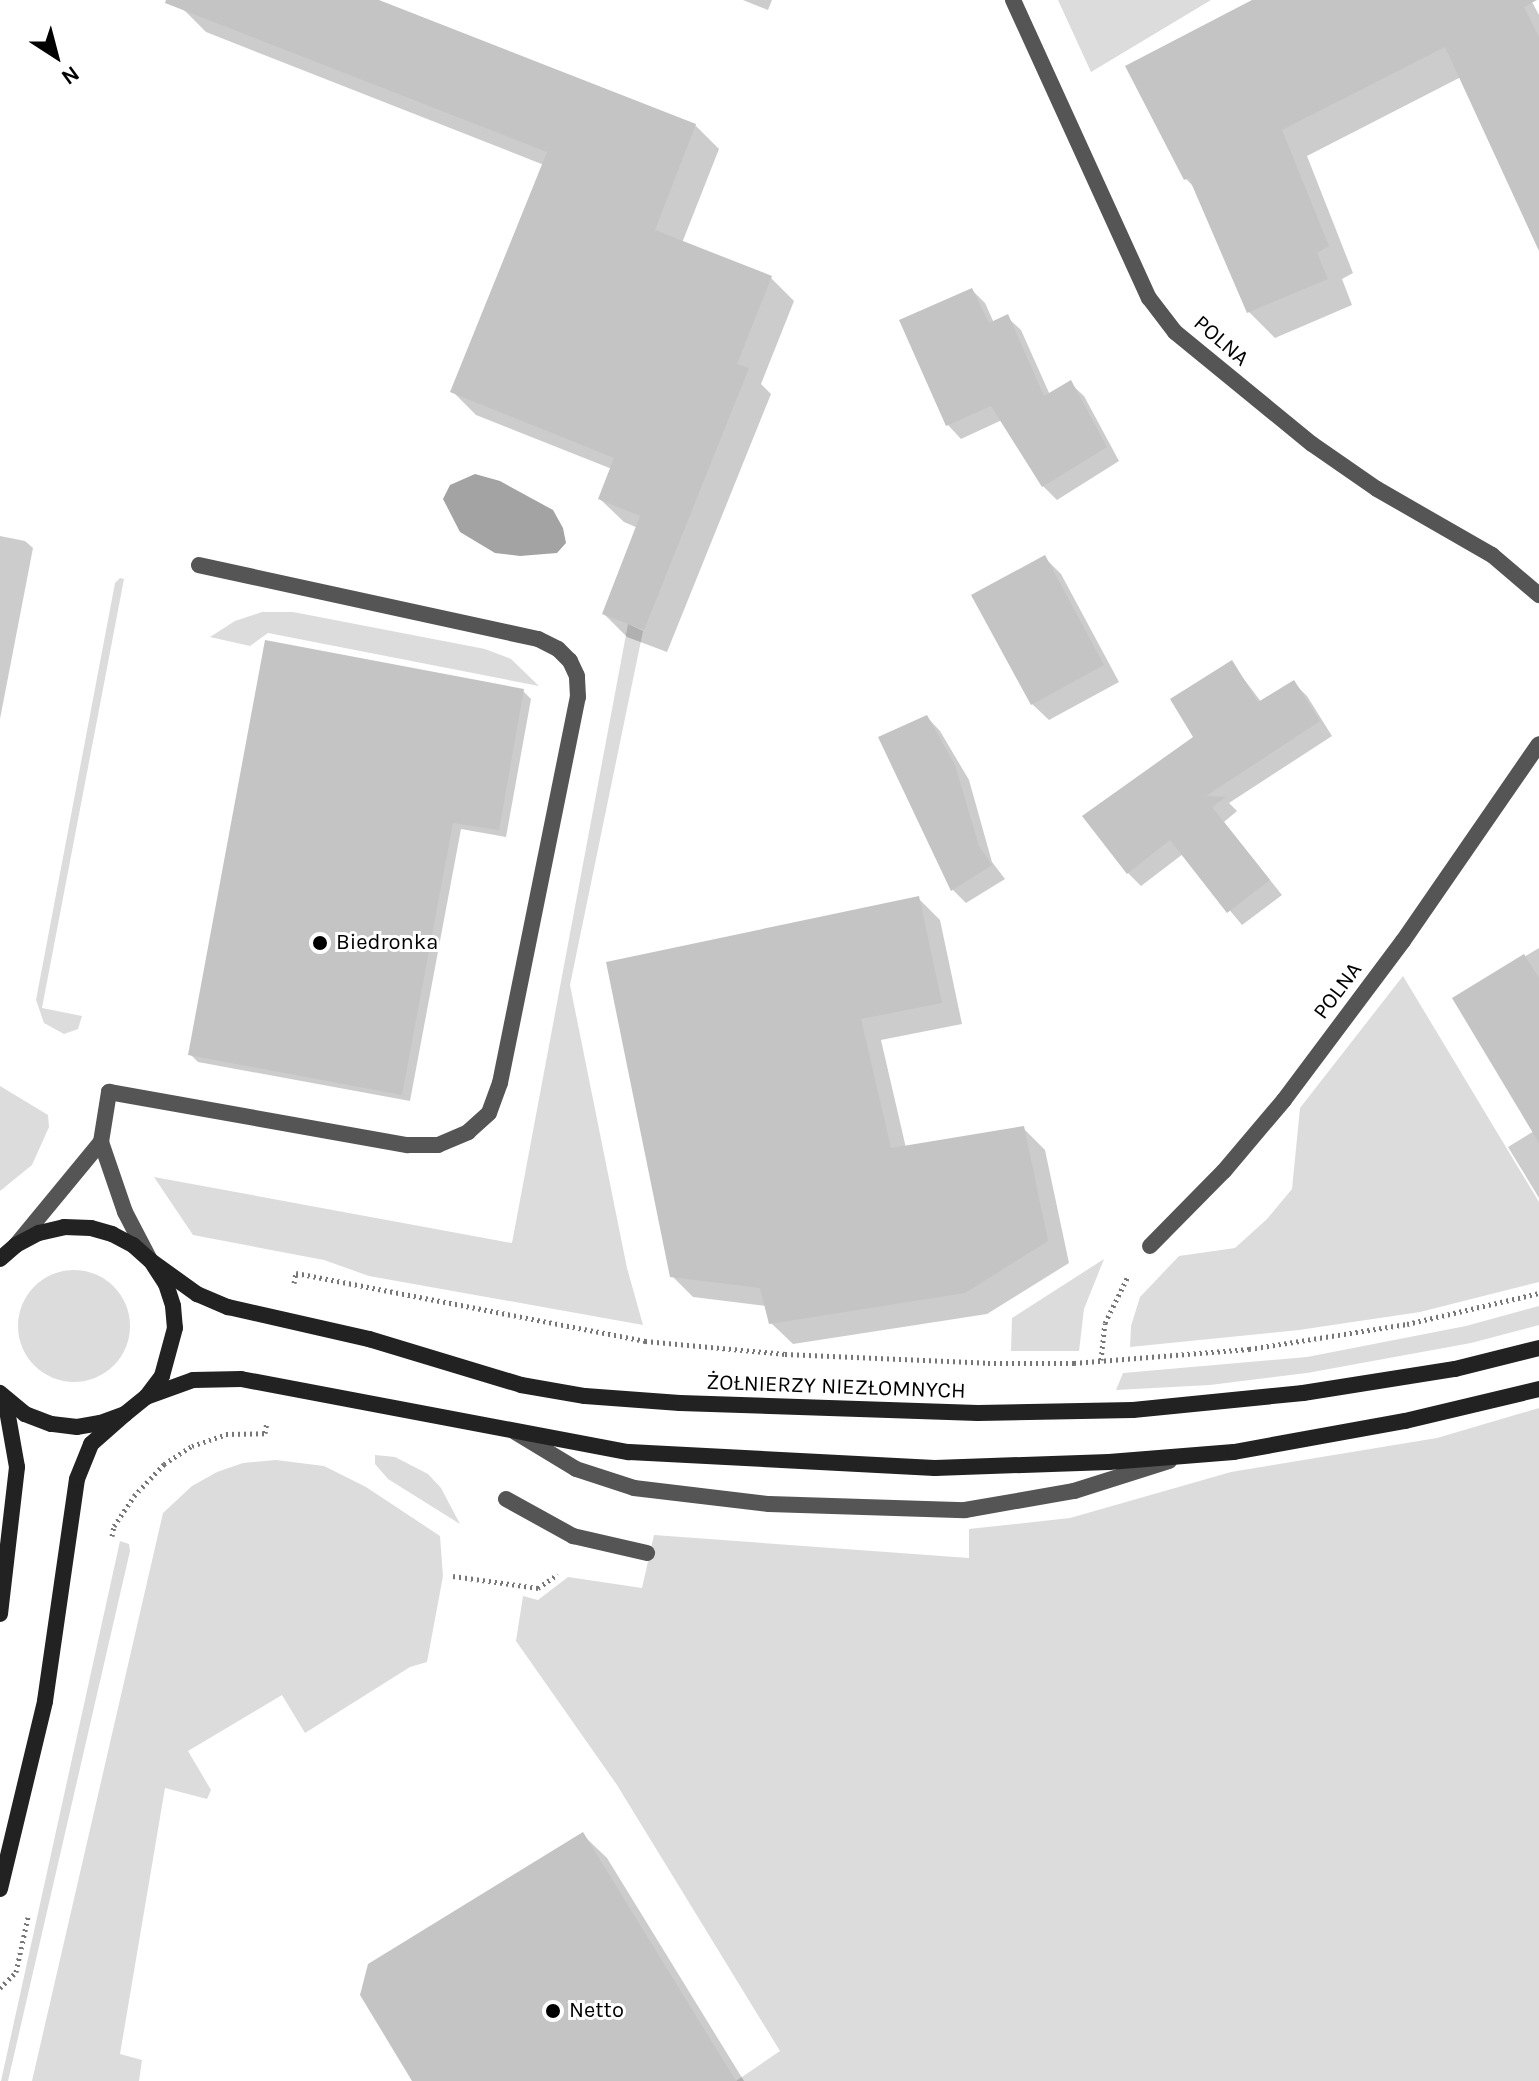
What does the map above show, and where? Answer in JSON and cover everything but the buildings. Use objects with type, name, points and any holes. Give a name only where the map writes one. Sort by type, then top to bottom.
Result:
[{"type":"street","name":"POLNA","points":[[1013,0],[1149,298],[1175,332],[1312,444],[1377,489],[1492,555],[1539,595]]},
{"type":"street","points":[[0,1889],[45,1701],[77,1479],[91,1444],[146,1397],[162,1376],[175,1328],[166,1284],[125,1212],[101,1142],[109,1092],[408,1145],[438,1145],[468,1132],[489,1113],[500,1083],[578,697],[577,676],[570,661],[558,649],[538,639],[199,565]]},
{"type":"street","name":"POLNA","points":[[1150,1246],[1224,1171],[1284,1100],[1403,941],[1539,744]]},
{"type":"street","points":[[0,1259],[16,1245],[101,1142]]},
{"type":"street","name":"ŻOŁNIERZY NIEZŁOMNYCH","points":[[16,1245],[39,1233],[64,1227],[91,1228],[133,1245],[189,1290],[228,1307],[369,1339],[533,1388],[585,1396],[680,1403],[978,1413],[1133,1410],[1303,1393],[1455,1369],[1539,1348]]},
{"type":"street","points":[[0,1253],[16,1245]]},
{"type":"street","points":[[146,1397],[193,1380],[241,1379],[629,1452],[935,1468],[1177,1458],[1346,1433],[1539,1389]]},
{"type":"street","points":[[2,1396],[25,1414],[51,1424],[89,1425],[125,1414]]},
{"type":"street","points":[[0,1614],[17,1467],[2,1396]]},
{"type":"street","points":[[515,1432],[576,1469],[634,1488],[769,1504],[965,1510],[1074,1491],[1177,1458]]},
{"type":"street","points":[[506,1499],[573,1536],[647,1553]]},
{"type":"path","points":[[1101,1360],[1105,1323],[1115,1298],[1150,1246]]},
{"type":"path","points":[[296,1273],[645,1341],[934,1363],[1101,1360],[1249,1349],[1407,1324],[1539,1293]]},
{"type":"path","points":[[114,1526],[134,1496],[164,1464],[192,1446],[226,1434],[265,1433]]},
{"type":"path","points":[[453,1576],[538,1588],[552,1576],[567,1571]]},
{"type":"shaded area","points":[[1058,0],[1211,0],[1091,72]]},
{"type":"shaded area","points":[[475,474],[500,481],[553,510],[563,528],[566,543],[557,553],[520,556],[495,553],[460,532],[443,499],[450,485]]},
{"type":"shaded area","points":[[120,578],[124,579],[42,1008],[82,1016],[78,1029],[64,1034],[44,1023],[36,1000],[115,583]]},
{"type":"shaded area","points":[[262,612],[293,612],[485,649],[511,659],[539,686],[268,633],[250,646],[210,637],[235,621]]},
{"type":"shaded area","points":[[628,624],[643,631],[570,985],[627,1268],[643,1325],[369,1276],[324,1260],[193,1235],[154,1177],[512,1243]]},
{"type":"shaded area","points":[[1403,976],[1539,1202],[1539,1282],[1420,1312],[1299,1330],[1130,1347],[1131,1326],[1140,1297],[1179,1256],[1235,1248],[1267,1219],[1292,1189],[1300,1108]]},
{"type":"shaded area","points":[[0,1086],[48,1115],[49,1127],[32,1165],[0,1191]]},
{"type":"shaded area","points":[[1104,1259],[1084,1309],[1079,1351],[1011,1351],[1012,1318]]},
{"type":"shaded area","points":[[74,1270],[96,1274],[114,1286],[126,1304],[130,1326],[126,1348],[114,1366],[96,1378],[74,1382],[52,1378],[34,1366],[22,1348],[18,1326],[22,1304],[34,1286],[52,1274]]},
{"type":"shaded area","points":[[1539,1306],[1539,1325],[1471,1343],[1307,1373],[1210,1385],[1116,1390],[1123,1373],[1307,1357],[1466,1326]]},
{"type":"shaded area","points":[[1539,1408],[1539,2081],[736,2081],[780,2051],[617,1785],[516,1641],[523,1596],[538,1600],[568,1577],[642,1588],[654,1535],[969,1558],[969,1529],[1070,1518],[1231,1472],[1437,1438]]},
{"type":"shaded area","points":[[375,1455],[395,1457],[428,1474],[441,1488],[460,1524],[388,1479],[375,1464]]},
{"type":"shaded area","points":[[276,1460],[324,1466],[366,1487],[440,1536],[443,1576],[427,1662],[410,1667],[305,1733],[282,1695],[188,1751],[211,1790],[207,1799],[165,1788],[120,2054],[142,2060],[139,2081],[32,2081],[163,1513],[192,1486],[217,1472],[243,1463]]},
{"type":"shaded area","points":[[120,1541],[129,1544],[130,1551],[8,2081],[1,2081]]},
{"type":"place","name":"Biedronka","points":[[320,943]]},
{"type":"place","name":"Netto","points":[[553,2011]]}]
